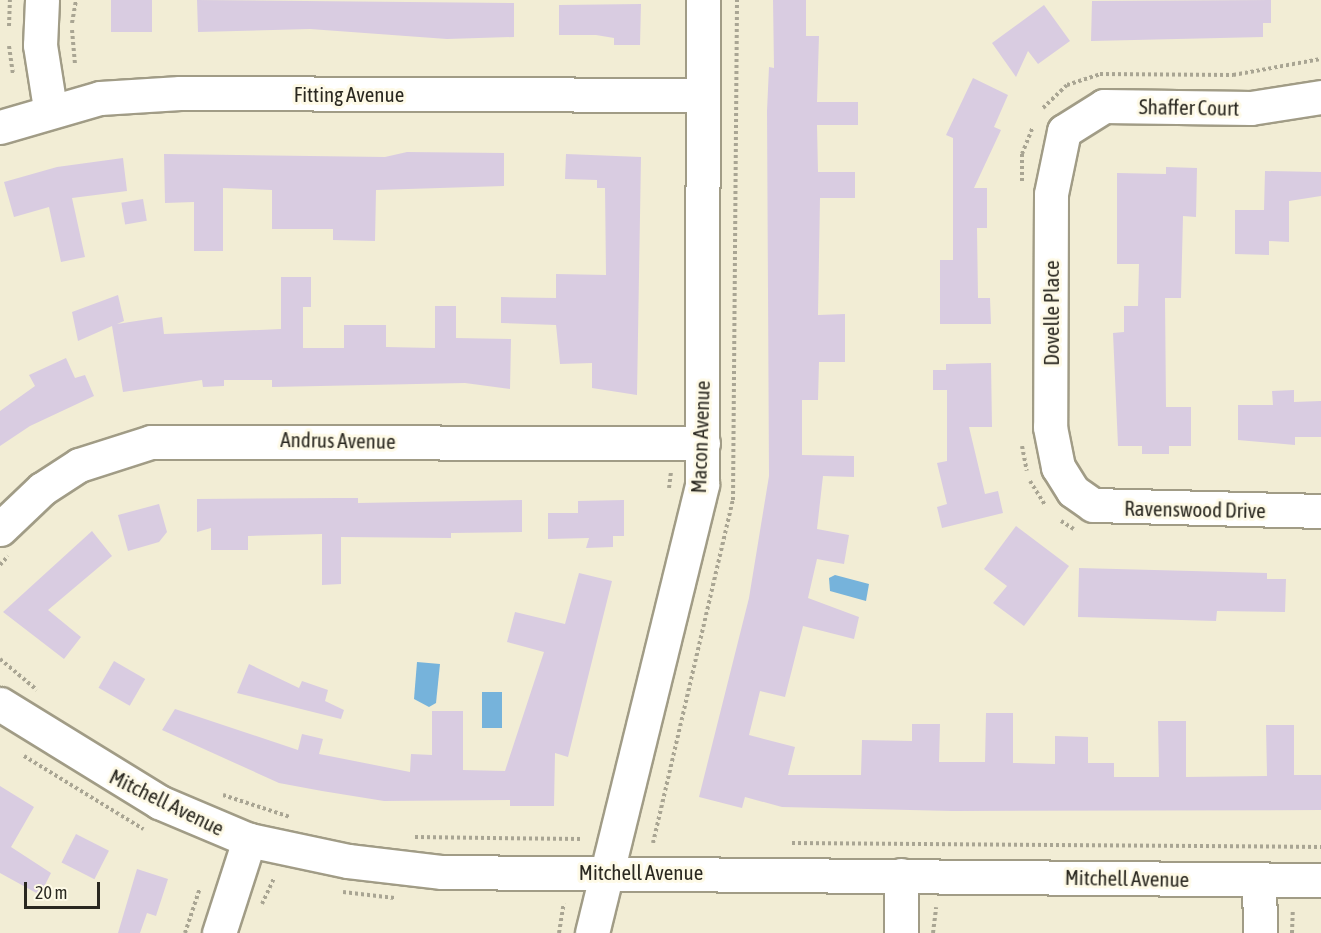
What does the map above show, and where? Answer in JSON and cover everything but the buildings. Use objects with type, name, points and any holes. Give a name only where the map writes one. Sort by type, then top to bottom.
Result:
[{"type":"street","points":[[42,0],[40,45],[50,108]]},
{"type":"street","name":"Macon Avenue","points":[[592,933],[690,541],[702,484],[703,0]]},
{"type":"street","name":"Fitting Avenue","points":[[0,127],[50,108],[100,98],[180,93],[702,95]]},
{"type":"street","name":"Shaffer Court","points":[[1047,121],[1104,106],[1251,108],[1321,97]]},
{"type":"street","name":"Dovelle Place","points":[[1047,121],[1051,194],[1050,427],[1058,467],[1073,491]]},
{"type":"street","name":"Andrus Avenue","points":[[7,539],[42,489],[79,465],[150,442],[703,443]]},
{"type":"street","name":"Ravenswood Drive","points":[[1073,491],[1093,505],[1131,510],[1321,511]]},
{"type":"street","name":"Mitchell Avenue","points":[[0,704],[150,797],[249,840],[348,861],[442,872],[607,871],[1321,880]]},
{"type":"street","points":[[219,933],[249,840]]},
{"type":"street","points":[[902,875],[902,933]]},
{"type":"street","points":[[1259,879],[1260,933]]},
{"type":"path","points":[[660,843],[648,843],[734,500],[737,0]]},
{"type":"path","points":[[1022,189],[1022,154],[1047,121],[1067,85],[1100,74],[1233,75],[1321,59]]},
{"type":"path","points":[[1022,434],[1022,457],[1035,495],[1067,528],[1078,530]]},
{"type":"path","points":[[659,469],[671,470],[668,493]]},
{"type":"path","points":[[0,565],[7,539]]},
{"type":"path","points":[[0,659],[40,692]]},
{"type":"path","points":[[219,794],[296,818]]},
{"type":"path","points":[[401,836],[583,841],[586,830]]},
{"type":"path","points":[[788,843],[1321,847]]},
{"type":"path","points":[[185,933],[203,879]]},
{"type":"path","points":[[559,933],[566,903]]},
{"type":"path","points":[[1292,933],[1292,909],[1302,909]]},
{"type":"water","points":[[835,575],[869,584],[866,601],[830,591],[829,578]]},
{"type":"water","points":[[417,662],[440,664],[436,703],[429,707],[414,699]]},
{"type":"water","points":[[482,692],[502,692],[502,728],[482,728]]}]
